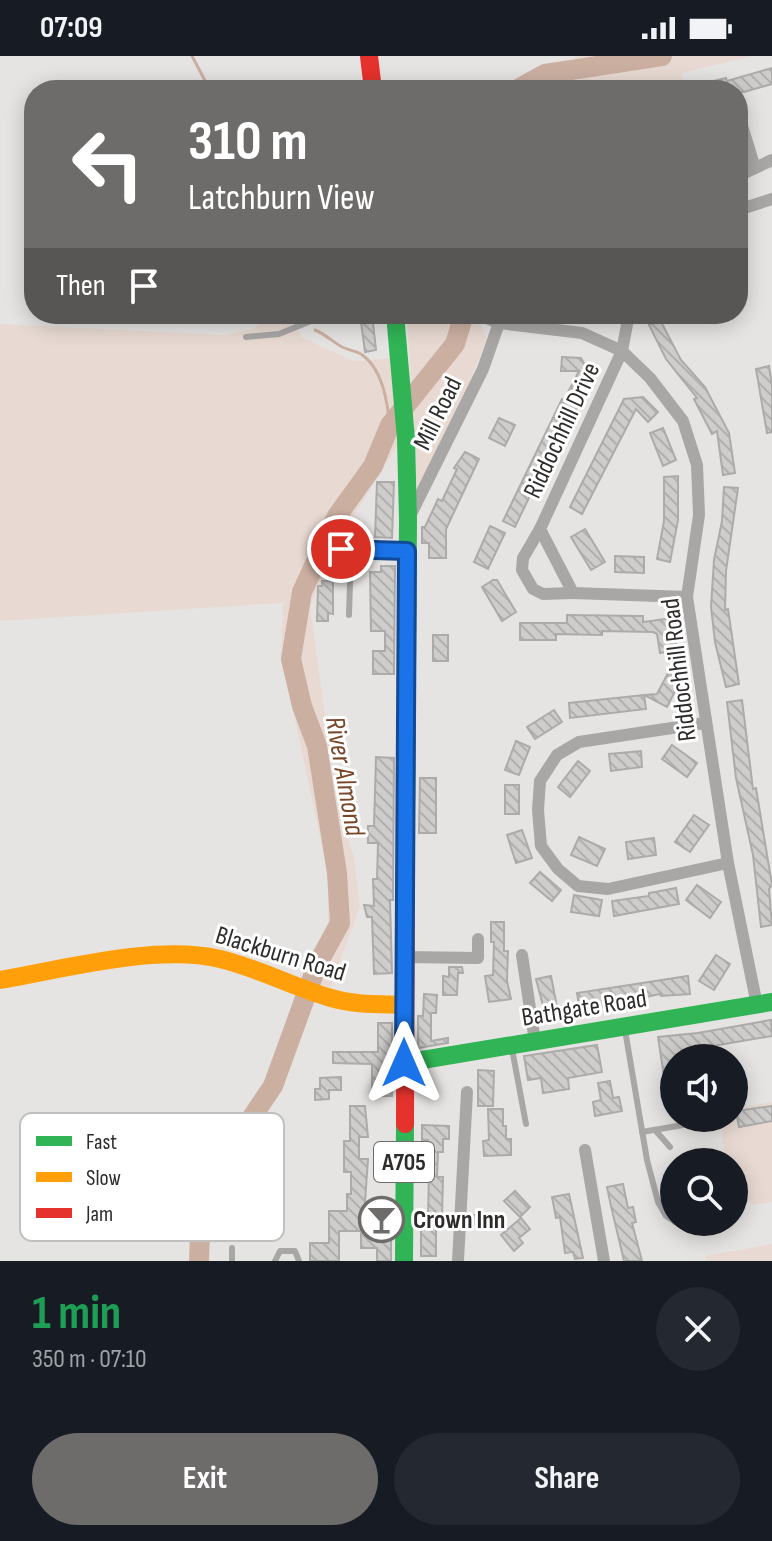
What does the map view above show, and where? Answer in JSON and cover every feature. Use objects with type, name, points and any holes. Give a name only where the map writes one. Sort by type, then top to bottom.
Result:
[{"type":"main road","points":[[369,56],[372,80]]},
{"type":"main road","name":"A705","points":[[396,324],[404,396],[408,520],[404,1261]]},
{"type":"main road","name":"Blackburn Road","points":[[0,980],[183,954],[220,959],[333,999],[361,1004],[404,1005]]},
{"type":"main road","name":"Bathgate Road","points":[[404,1063],[765,1003]]},
{"type":"street","points":[[748,145],[755,168]]},
{"type":"street","points":[[748,171],[772,160]]},
{"type":"street","points":[[748,207],[772,199]]},
{"type":"street","name":"Mill Road","points":[[408,520],[483,369],[499,324]]},
{"type":"street","name":"Riddochhill Road","points":[[507,324],[582,333],[622,351],[650,378],[683,421],[697,465],[699,515],[687,597],[728,863],[765,1003]]},
{"type":"street","points":[[622,351],[627,324]]},
{"type":"street","name":"Riddochhill Drive","points":[[622,351],[540,529],[523,558],[522,570],[533,589],[543,594],[687,597]]},
{"type":"street","name":"Riddochhill Drive","points":[[540,529],[573,593]]},
{"type":"street","points":[[346,549],[407,551]]},
{"type":"street","points":[[705,723],[579,742],[557,755],[540,781],[538,810],[541,846],[558,869],[578,886],[608,889],[728,863]]},
{"type":"street","points":[[404,957],[478,958],[478,939]]},
{"type":"street","points":[[522,955],[535,1042]]},
{"type":"street","points":[[458,1261],[467,1092]]},
{"type":"street","points":[[585,1150],[604,1261]]},
{"type":"street","points":[[461,1219],[487,1221]]},
{"type":"lane","points":[[246,337],[279,334],[304,324]]},
{"type":"lane","points":[[346,549],[349,615]]},
{"type":"lane","points":[[624,1027],[642,1132],[660,1206]]},
{"type":"lane","points":[[511,1046],[526,1124]]},
{"type":"lane","points":[[642,1132],[660,1129]]},
{"type":"lane","points":[[655,1130],[670,1147]]},
{"type":"lane","points":[[232,1248],[232,1261]]},
{"type":"lane","points":[[275,1261],[280,1251],[295,1251],[299,1261]]},
{"type":"shaded area","points":[[753,56],[681,73],[683,80],[581,80],[574,57]]},
{"type":"shaded area","points":[[0,324],[224,335],[254,329],[259,324],[294,324],[303,338],[354,361],[395,358],[401,440],[348,525],[310,606],[336,796],[354,858],[360,906],[330,989],[304,976],[328,923],[328,874],[281,655],[283,603],[0,621]]},
{"type":"shaded area","points":[[408,324],[481,324],[487,339],[464,396],[417,492]]},
{"type":"shaded area","points":[[772,1102],[772,1202],[753,1205],[748,1202],[748,1148],[724,1148],[722,1132],[748,1132],[748,1106]]},
{"type":"shaded area","points":[[772,1244],[772,1261],[706,1261],[705,1256]]},
{"type":"building","points":[[772,68],[772,84],[748,91],[748,80],[730,80]]},
{"type":"building","points":[[361,324],[373,324],[376,350],[365,352]]},
{"type":"building","points":[[662,324],[681,360],[705,387],[729,433],[735,473],[723,475],[717,431],[712,434],[694,399],[697,398],[666,359],[649,325]]},
{"type":"building","points":[[562,357],[581,358],[592,377],[515,527],[503,521],[562,399],[579,371],[561,371]]},
{"type":"building","points":[[769,366],[772,432],[767,433],[756,369]]},
{"type":"building","points":[[643,397],[658,412],[648,422],[636,409],[582,514],[570,507],[624,399]]},
{"type":"building","points":[[499,418],[515,425],[505,446],[489,438]]},
{"type":"building","points":[[663,428],[676,460],[663,466],[650,433]]},
{"type":"building","points":[[465,452],[479,459],[446,529],[446,558],[429,558],[429,543],[422,543],[422,527],[425,527],[438,499],[442,501],[457,469],[454,468]]},
{"type":"building","points":[[678,476],[678,520],[670,562],[657,559],[664,521],[664,477]]},
{"type":"building","points":[[377,482],[394,482],[392,538],[375,537]]},
{"type":"building","points":[[724,487],[738,488],[726,571],[725,610],[728,609],[739,684],[726,687],[715,642],[711,607]]},
{"type":"building","points":[[490,526],[505,533],[488,569],[474,562]]},
{"type":"building","points":[[585,529],[605,562],[591,570],[571,537]]},
{"type":"building","points":[[615,556],[644,557],[644,573],[615,572]]},
{"type":"building","points":[[381,566],[395,566],[394,674],[373,674],[373,651],[385,651],[385,631],[371,631],[370,572],[381,572]]},
{"type":"building","points":[[497,580],[516,612],[502,621],[482,587]]},
{"type":"building","points":[[322,581],[333,581],[333,614],[328,613],[328,621],[317,621],[318,586],[322,586]]},
{"type":"building","points":[[567,615],[643,616],[643,622],[672,618],[677,650],[660,653],[657,634],[653,632],[602,631],[602,635],[556,634],[556,640],[520,640],[520,623],[567,623]]},
{"type":"building","points":[[433,635],[448,635],[448,661],[433,661]]},
{"type":"building","points":[[668,673],[681,680],[667,707],[644,695],[657,694]]},
{"type":"building","points":[[644,695],[646,709],[570,718],[569,703]]},
{"type":"building","points":[[742,700],[753,789],[756,788],[772,885],[769,889],[772,925],[761,927],[753,855],[736,778],[727,702]]},
{"type":"building","points":[[554,710],[562,722],[535,739],[527,727]]},
{"type":"building","points":[[516,741],[530,747],[519,775],[505,770]]},
{"type":"building","points":[[672,745],[697,763],[687,777],[662,759]]},
{"type":"building","points":[[641,751],[642,767],[611,771],[609,754]]},
{"type":"building","points":[[376,757],[394,758],[393,900],[390,900],[392,973],[374,974],[372,917],[367,917],[364,905],[374,906],[373,879],[377,879],[378,843],[368,843],[368,826],[374,826]]},
{"type":"building","points":[[578,761],[590,771],[570,797],[558,787]]},
{"type":"building","points":[[420,778],[436,778],[436,833],[419,833]]},
{"type":"building","points":[[505,785],[519,785],[519,814],[505,814]]},
{"type":"building","points":[[694,815],[709,825],[690,852],[675,842]]},
{"type":"building","points":[[522,830],[532,858],[516,863],[507,835]]},
{"type":"building","points":[[579,837],[605,849],[597,866],[571,855]]},
{"type":"building","points":[[654,838],[656,855],[628,859],[626,842]]},
{"type":"building","points":[[540,872],[561,890],[552,901],[530,883]]},
{"type":"building","points":[[697,885],[721,902],[710,918],[686,900]]},
{"type":"building","points":[[676,888],[679,904],[614,916],[612,901],[649,896],[649,893]]},
{"type":"building","points":[[574,895],[602,900],[599,916],[571,912]]},
{"type":"building","points":[[491,922],[504,922],[504,951],[508,951],[507,981],[511,999],[489,1002],[485,976],[493,975]]},
{"type":"building","points":[[716,955],[730,964],[714,990],[699,981]]},
{"type":"building","points":[[449,967],[462,967],[463,973],[458,973],[457,995],[443,995],[443,976],[449,977]]},
{"type":"building","points":[[551,976],[557,1007],[561,1006],[563,1019],[547,1021],[536,979]]},
{"type":"building","points":[[688,976],[690,994],[660,994],[580,1011],[577,993]]},
{"type":"building","points":[[424,994],[437,995],[436,1013],[431,1013],[431,1041],[448,1038],[448,1043],[418,1048],[418,1016],[423,1016]]},
{"type":"building","points":[[771,1020],[772,1036],[725,1044],[660,1044],[660,1050],[658,1037]]},
{"type":"building","points":[[378,1023],[392,1023],[392,1096],[372,1096],[372,1064],[333,1063],[333,1052],[378,1052]]},
{"type":"building","points":[[597,1045],[602,1072],[568,1078],[569,1089],[543,1093],[541,1078],[528,1080],[524,1056]]},
{"type":"building","points":[[478,1070],[494,1071],[493,1106],[478,1106]]},
{"type":"building","points":[[341,1077],[341,1090],[329,1090],[329,1099],[315,1100],[315,1089],[320,1089],[320,1078]]},
{"type":"building","points":[[610,1081],[613,1098],[619,1097],[622,1111],[595,1116],[593,1102],[601,1100],[598,1083]]},
{"type":"building","points":[[350,1106],[365,1106],[368,1137],[359,1137],[359,1159],[368,1159],[365,1202],[368,1202],[368,1211],[391,1211],[391,1261],[377,1261],[377,1248],[361,1248],[361,1231],[339,1231],[339,1261],[310,1261],[310,1243],[329,1243],[329,1211],[347,1211],[351,1172],[344,1172],[344,1141],[350,1141]]},
{"type":"building","points":[[772,1106],[772,1121],[748,1125],[748,1109]]},
{"type":"building","points":[[488,1109],[503,1109],[503,1126],[506,1126],[506,1139],[511,1139],[511,1155],[484,1156],[483,1141],[489,1140]]},
{"type":"building","points":[[422,1125],[449,1126],[449,1139],[443,1139],[443,1152],[438,1152],[437,1177],[443,1177],[442,1218],[428,1217],[429,1174],[422,1174],[422,1157],[427,1157],[428,1140],[422,1140]]},
{"type":"building","points":[[623,1184],[628,1208],[633,1207],[636,1222],[632,1223],[642,1261],[624,1261],[607,1187]]},
{"type":"building","points":[[515,1191],[530,1207],[520,1217],[504,1201]]},
{"type":"building","points":[[569,1194],[583,1258],[575,1259],[573,1252],[565,1253],[560,1217],[556,1218],[552,1197]]},
{"type":"building","points":[[521,1218],[530,1229],[519,1238],[523,1243],[514,1251],[501,1235]]},
{"type":"building","points":[[421,1220],[436,1220],[436,1256],[421,1256]]},
{"type":"waterway","points":[[192,56],[205,80]]},
{"type":"waterway","name":"River Almond","points":[[534,80],[545,74],[662,56]]},
{"type":"waterway","name":"River Almond","points":[[255,1113],[273,1086],[317,965],[340,923],[337,873],[317,746],[302,706],[291,659],[302,592],[337,516],[373,466],[390,425],[455,344],[461,324]]},
{"type":"waterway","points":[[315,330],[368,360],[383,386],[390,425]]},
{"type":"waterway","name":"River Almond","points":[[199,1261],[200,1241]]},
{"type":"traffic: fast","points":[[396,324],[406,439],[408,520],[406,814]]},
{"type":"traffic: fast","points":[[404,1063],[772,1002]]},
{"type":"traffic: fast","points":[[404,1261],[405,1124]]},
{"type":"traffic: slow","points":[[0,980],[140,956],[195,955],[234,963],[340,1000],[404,1005]]},
{"type":"traffic: jam","points":[[369,56],[372,80]]},
{"type":"traffic: jam","points":[[405,1124],[406,814]]},
{"type":"place","name":"Crown Inn","points":[[382,1219]]},
{"type":"route","points":[[341,549],[407,551],[404,1063]]}]
